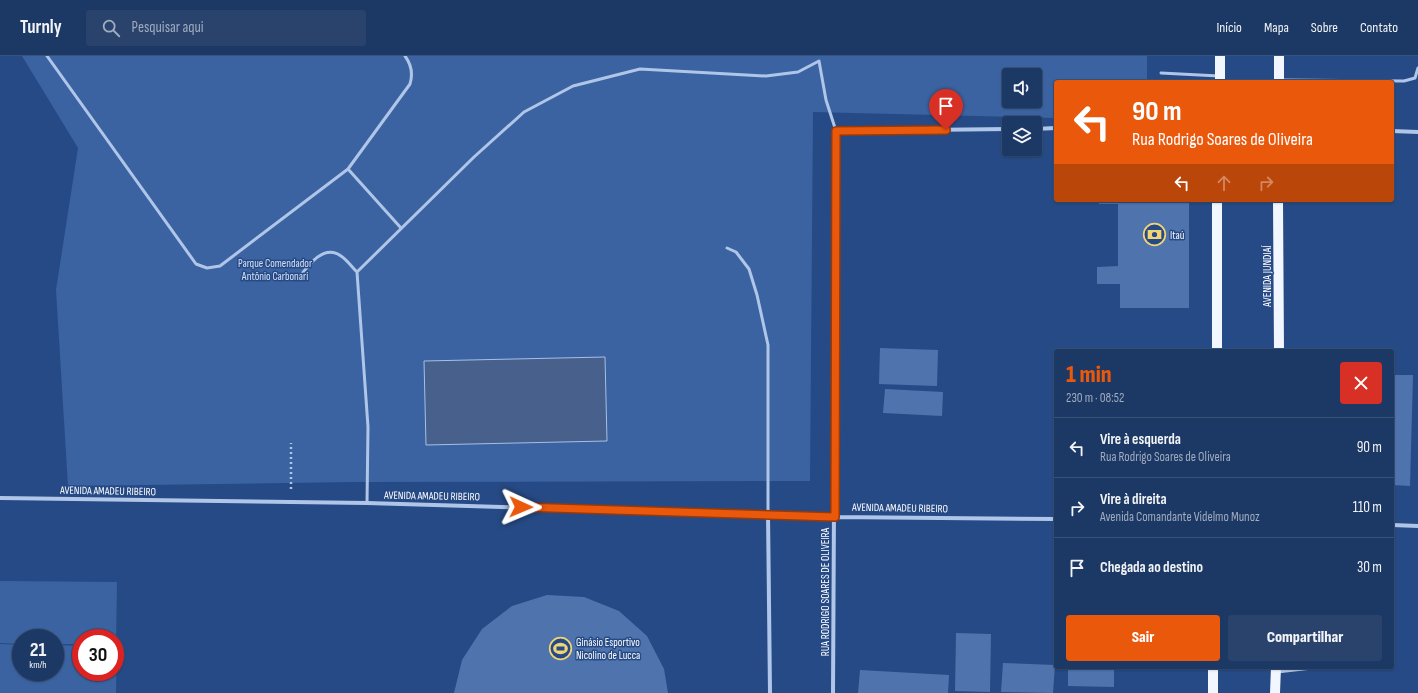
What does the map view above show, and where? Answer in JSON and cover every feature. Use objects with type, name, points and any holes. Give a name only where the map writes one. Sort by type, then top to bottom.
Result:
[{"type":"main road","points":[[1220,56],[1220,79]]},
{"type":"main road","points":[[1279,56],[1279,80]]},
{"type":"main road","points":[[1217,202],[1217,349]]},
{"type":"main road","name":"AVENIDA JUNDIAÍ","points":[[1278,202],[1279,349]]},
{"type":"main road","points":[[1213,669],[1213,693]]},
{"type":"main road","points":[[1275,693],[1276,669]]},
{"type":"street","points":[[1042,129],[1054,128]]},
{"type":"street","points":[[836,131],[1002,129]]},
{"type":"street","name":"RUA RODRIGO SOARES DE OLIVEIRA","points":[[834,693],[836,131]]},
{"type":"street","points":[[1394,131],[1418,132]]},
{"type":"street","name":"AVENIDA AMADEU RIBEIRO","points":[[0,498],[367,503],[768,513],[835,517],[1054,519]]},
{"type":"street","points":[[768,513],[770,693]]},
{"type":"street","points":[[1394,525],[1418,526]]},
{"type":"lane","points":[[47,56],[196,264],[207,268],[220,266],[348,169],[410,84],[412,79],[410,62],[405,56]]},
{"type":"lane","points":[[357,272],[474,157],[524,112],[573,86],[640,69],[766,76],[798,72],[820,61],[823,56]]},
{"type":"lane","points":[[820,61],[826,100],[836,131]]},
{"type":"lane","points":[[1394,81],[1404,81],[1415,78],[1418,68]]},
{"type":"lane","points":[[1161,73],[1220,79]]},
{"type":"lane","points":[[348,169],[401,228]]},
{"type":"lane","points":[[727,248],[736,252],[749,270],[757,294],[768,345],[768,513]]},
{"type":"lane","points":[[298,279],[314,259],[326,253],[340,255],[357,272],[368,427],[367,503]]},
{"type":"path","points":[[291,443],[291,502]]},
{"type":"green space","name":"Parque Comendador Antônio Carbonari","points":[[22,56],[1147,56],[1147,80],[1054,80],[1054,118],[1042,118],[1042,116],[1002,117],[813,112],[810,481],[356,482],[68,486],[56,290],[78,148]]},
{"type":"green space","points":[[0,581],[117,582],[116,629],[72,629],[72,644],[64,644],[64,629],[12,629],[12,644],[0,643]]},
{"type":"green space","points":[[0,644],[12,645],[12,681],[64,681],[64,645],[72,646],[72,681],[116,681],[116,693],[0,693]]},
{"type":"shaded area","points":[[605,357],[607,441],[426,445],[424,361]]},
{"type":"building","name":"Itaú","points":[[1099,202],[1189,202],[1189,308],[1120,308],[1120,284],[1097,284],[1097,267],[1118,266],[1118,204],[1099,204]]},
{"type":"building","points":[[880,348],[938,350],[937,386],[879,384]]},
{"type":"building","points":[[1394,375],[1413,375],[1410,486],[1394,485]]},
{"type":"building","points":[[885,389],[943,392],[942,416],[883,413]]},
{"type":"building","name":"Ginásio Esportivo Nicolino de Lucca","points":[[547,595],[584,597],[619,611],[647,636],[664,669],[668,693],[454,693],[462,660],[482,629],[512,606]]},
{"type":"building","points":[[956,633],[991,634],[990,692],[955,691]]},
{"type":"building","points":[[1003,663],[1054,665],[1053,693],[1001,692]]},
{"type":"building","points":[[1068,669],[1114,669],[1114,687],[1068,686]]},
{"type":"building","points":[[860,670],[949,675],[948,693],[858,693]]},
{"type":"place","name":"Itaú","points":[[1154,235]]},
{"type":"place","name":"Ginásio Esportivo Nicolino de Lucca","points":[[561,648]]},
{"type":"route","points":[[521,507],[768,513],[835,517],[836,131],[946,130]]}]
